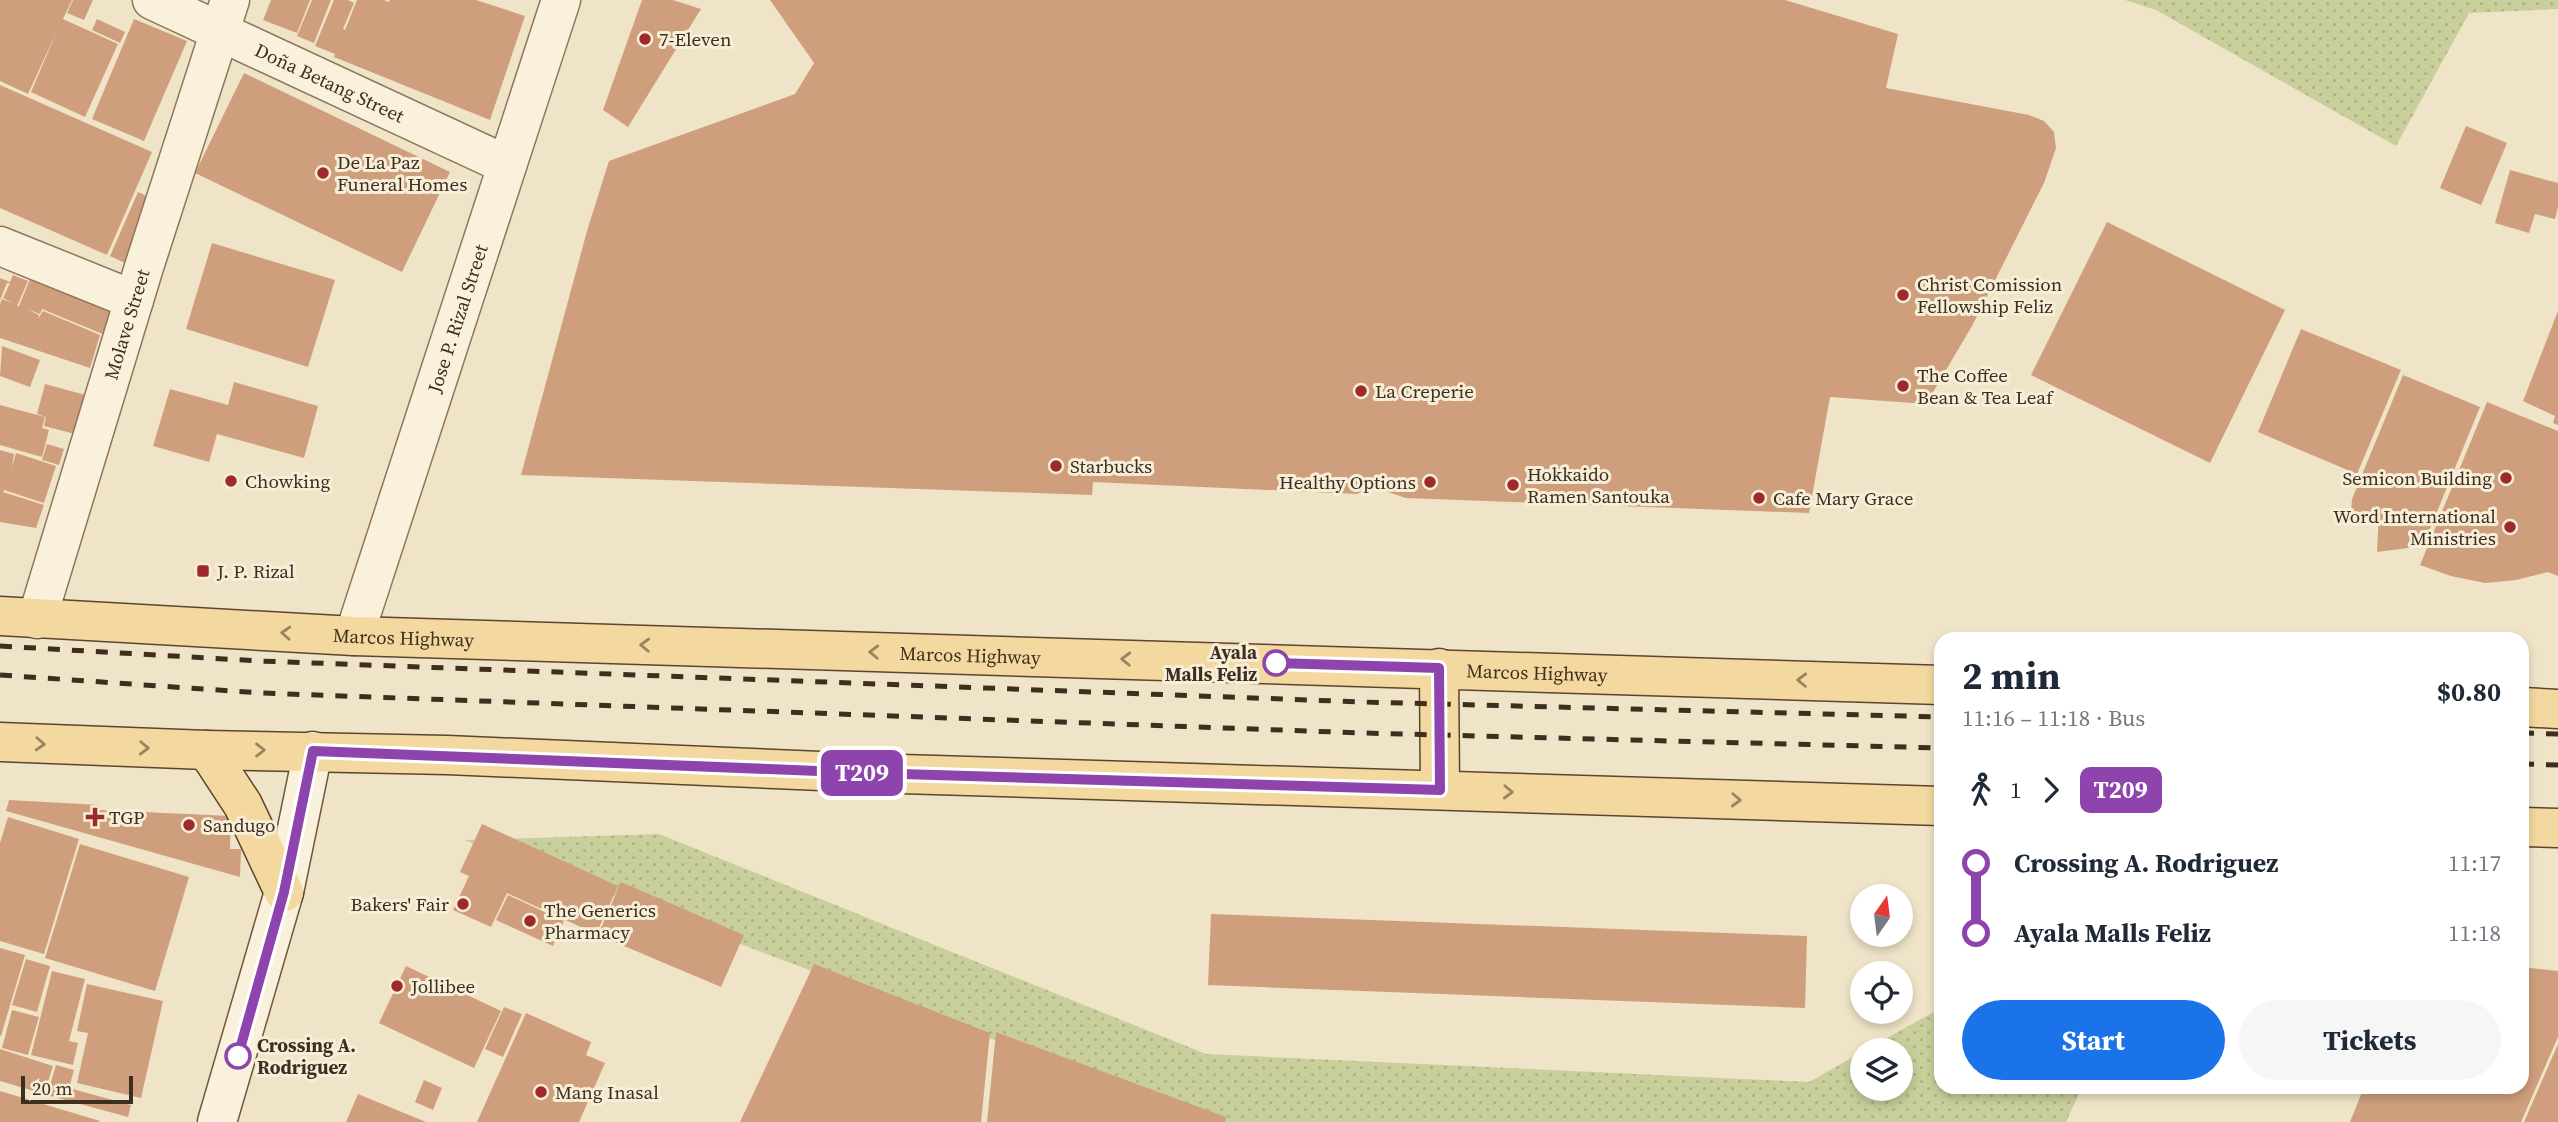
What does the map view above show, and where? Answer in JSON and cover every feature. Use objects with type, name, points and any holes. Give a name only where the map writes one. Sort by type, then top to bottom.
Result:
[{"type":"main road","name":"Marcos Highway","points":[[0,616],[354,636],[1934,685]]},
{"type":"main road","points":[[1439,668],[1440,790]]},
{"type":"main road","points":[[2529,707],[2558,709]]},
{"type":"main road","points":[[0,742],[313,751],[882,774],[1934,806]]},
{"type":"main road","points":[[207,750],[243,805],[284,892]]},
{"type":"main road","points":[[2529,827],[2558,828]]},
{"type":"street","name":"Doña Betang Street","points":[[152,0],[225,15],[507,165]]},
{"type":"street","name":"Jose P. Rizal Street","points":[[354,636],[561,0]]},
{"type":"street","name":"Molave Street","points":[[37,619],[134,300],[225,15]]},
{"type":"street","points":[[0,246],[134,300]]},
{"type":"street","points":[[217,1122],[284,892],[313,751]]},
{"type":"green space","points":[[2125,0],[2558,0],[2558,9],[2469,13],[2396,146],[2156,10]]},
{"type":"green space","points":[[659,834],[1206,1054],[1809,1082],[1850,1059],[1850,1101],[1913,1101],[1913,1038],[1887,1038],[1934,1012],[1934,1094],[2079,1094],[2066,1122],[1212,1122],[464,840]]},
{"type":"building","points":[[0,0],[72,0],[63,19],[118,44],[85,117],[31,92],[57,31],[28,94],[0,81]]},
{"type":"building","points":[[73,0],[93,0],[84,20],[67,13]]},
{"type":"building","points":[[271,0],[310,0],[297,33],[263,20]]},
{"type":"building","points":[[312,0],[331,0],[314,43],[297,36]]},
{"type":"building","points":[[334,0],[354,3],[343,29],[345,30],[357,0],[476,0],[525,16],[490,120],[334,57],[335,54],[315,46]]},
{"type":"building","points":[[642,0],[673,0],[701,9],[628,127],[603,110]]},
{"type":"building","points":[[770,0],[1785,0],[1898,34],[1886,88],[2029,115],[2044,121],[2054,132],[2056,148],[2044,183],[1972,326],[1926,404],[1830,397],[1809,513],[1406,498],[1373,487],[1357,494],[1093,482],[1092,495],[521,475],[587,231],[609,161],[795,94],[814,63]]},
{"type":"building","points":[[97,19],[125,32],[120,43],[92,30]]},
{"type":"building","points":[[134,19],[187,41],[144,141],[92,119]]},
{"type":"building","name":"De La Paz Funeral Homes","points":[[244,73],[450,172],[402,272],[195,173]]},
{"type":"building","points":[[0,85],[152,152],[107,255],[0,208]]},
{"type":"building","points":[[2466,126],[2507,143],[2481,205],[2440,188]]},
{"type":"building","points":[[2510,170],[2558,183],[2555,219],[2535,214],[2529,233],[2495,223]]},
{"type":"building","points":[[138,192],[155,200],[127,264],[110,256]]},
{"type":"building","points":[[2107,222],[2285,310],[2210,463],[2031,375]]},
{"type":"building","points":[[212,243],[335,280],[308,367],[186,329]]},
{"type":"building","points":[[13,275],[28,281],[17,306],[30,279],[43,284],[50,279],[47,286],[52,288],[56,279],[118,304],[105,335],[42,309],[40,314],[27,309],[39,315],[38,319],[43,311],[100,335],[90,368],[0,338],[0,304],[2,299],[13,303],[3,298],[10,283],[7,283],[0,300],[0,278],[10,282]]},
{"type":"building","points":[[2558,311],[2558,425],[2553,423],[2555,416],[2523,401]]},
{"type":"building","points":[[2301,329],[2401,370],[2357,474],[2258,432]]},
{"type":"building","points":[[2,346],[40,360],[30,387],[0,376]]},
{"type":"building","points":[[2403,375],[2480,407],[2423,546],[2377,552],[2379,512],[2351,513],[2352,499]]},
{"type":"building","points":[[234,382],[318,406],[304,458],[217,434],[209,462],[153,446],[170,389],[228,405]]},
{"type":"building","points":[[45,384],[89,396],[79,435],[44,426],[46,417],[37,414]]},
{"type":"building","name":"Semicon Building","points":[[2487,402],[2558,431],[2558,576],[2548,572],[2516,580],[2485,583],[2451,576],[2420,565]]},
{"type":"building","points":[[0,405],[45,417],[42,428],[49,430],[42,457],[0,445]]},
{"type":"building","points":[[47,444],[64,449],[59,465],[42,460]]},
{"type":"building","points":[[0,450],[14,454],[12,467],[16,453],[56,466],[44,503],[4,490],[3,492],[44,505],[36,528],[0,522]]},
{"type":"building","points":[[9,800],[100,805],[99,810],[231,816],[230,849],[241,849],[240,877],[6,811]]},
{"type":"building","points":[[8,817],[79,839],[44,954],[0,941],[0,843]]},
{"type":"building","points":[[482,824],[618,886],[596,934],[507,893],[491,927],[453,910],[469,876],[460,872]]},
{"type":"building","points":[[80,844],[189,877],[155,991],[45,958]]},
{"type":"building","points":[[621,882],[744,935],[721,987],[598,935]]},
{"type":"building","name":"The Generics Pharmacy","points":[[508,895],[564,921],[553,946],[496,920]]},
{"type":"building","points":[[1211,914],[1807,936],[1805,1008],[1208,985]]},
{"type":"building","points":[[0,948],[25,955],[1,1036],[0,1036]]},
{"type":"building","points":[[26,959],[50,966],[37,1012],[12,1005]]},
{"type":"building","points":[[814,964],[990,1033],[981,1122],[740,1122]]},
{"type":"building","points":[[406,966],[501,1011],[474,1068],[379,1023]]},
{"type":"building","points":[[2529,968],[2558,971],[2558,1037],[2521,1122],[2350,1122],[2361,1094],[2529,1094]]},
{"type":"building","points":[[52,971],[85,979],[69,1041],[78,1043],[73,1065],[31,1055]]},
{"type":"building","points":[[87,984],[163,1001],[141,1098],[77,1083],[88,1033],[77,1031]]},
{"type":"building","points":[[504,1007],[522,1014],[503,1057],[485,1049]]},
{"type":"building","points":[[12,1010],[39,1017],[28,1055],[2,1048]]},
{"type":"building","name":"Mang Inasal","points":[[526,1013],[591,1042],[586,1055],[605,1063],[579,1122],[477,1122]]},
{"type":"building","points":[[996,1032],[1226,1117],[1225,1122],[987,1122]]},
{"type":"building","points":[[2558,1044],[2558,1122],[2524,1122]]},
{"type":"building","points":[[0,1049],[53,1066],[44,1094],[0,1081]]},
{"type":"building","points":[[56,1065],[74,1070],[69,1088],[131,1105],[128,1117],[47,1095]]},
{"type":"building","points":[[424,1080],[442,1088],[433,1110],[415,1102]]},
{"type":"building","points":[[0,1091],[100,1121],[0,1122]]},
{"type":"building","points":[[358,1094],[426,1122],[346,1122]]},
{"type":"railway","points":[[0,646],[260,661],[1362,702],[1934,717]]},
{"type":"railway","points":[[0,675],[261,693],[1363,733],[1934,748]]},
{"type":"railway","points":[[2529,733],[2558,734]]},
{"type":"railway","points":[[2529,764],[2558,765]]},
{"type":"bus line","name":"T209","points":[[238,1056],[284,892],[313,751],[868,773],[1440,790],[1439,668],[1276,663]]},
{"type":"place","name":"7-Eleven","points":[[645,39]]},
{"type":"place","name":"De La Paz Funeral Homes","points":[[323,173]]},
{"type":"place","name":"Christ Comission Fellowship Feliz","points":[[1903,295]]},
{"type":"place","name":"The Coffee Bean & Tea Leaf","points":[[1903,386]]},
{"type":"place","name":"La Creperie","points":[[1361,391]]},
{"type":"place","name":"Starbucks","points":[[1056,466]]},
{"type":"place","name":"Semicon Building","points":[[2506,478]]},
{"type":"place","name":"Chowking","points":[[231,481]]},
{"type":"place","name":"Healthy Options","points":[[1430,482]]},
{"type":"place","name":"Hokkaido Ramen Santouka","points":[[1513,485]]},
{"type":"place","name":"Cafe Mary Grace","points":[[1759,498]]},
{"type":"place","name":"Word International Ministries","points":[[2510,527]]},
{"type":"place","name":"J. P. Rizal","points":[[203,571]]},
{"type":"place","name":"Ayala Malls Feliz","points":[[1276,663]]},
{"type":"place","name":"TGP","points":[[95,817]]},
{"type":"place","name":"Sandugo","points":[[189,825]]},
{"type":"place","name":"Bakers' Fair","points":[[463,904]]},
{"type":"place","name":"The Generics Pharmacy","points":[[530,921]]},
{"type":"place","name":"Jollibee","points":[[397,986]]},
{"type":"place","name":"Crossing A. Rodriguez","points":[[238,1056]]},
{"type":"place","name":"Mang Inasal","points":[[541,1092]]}]
